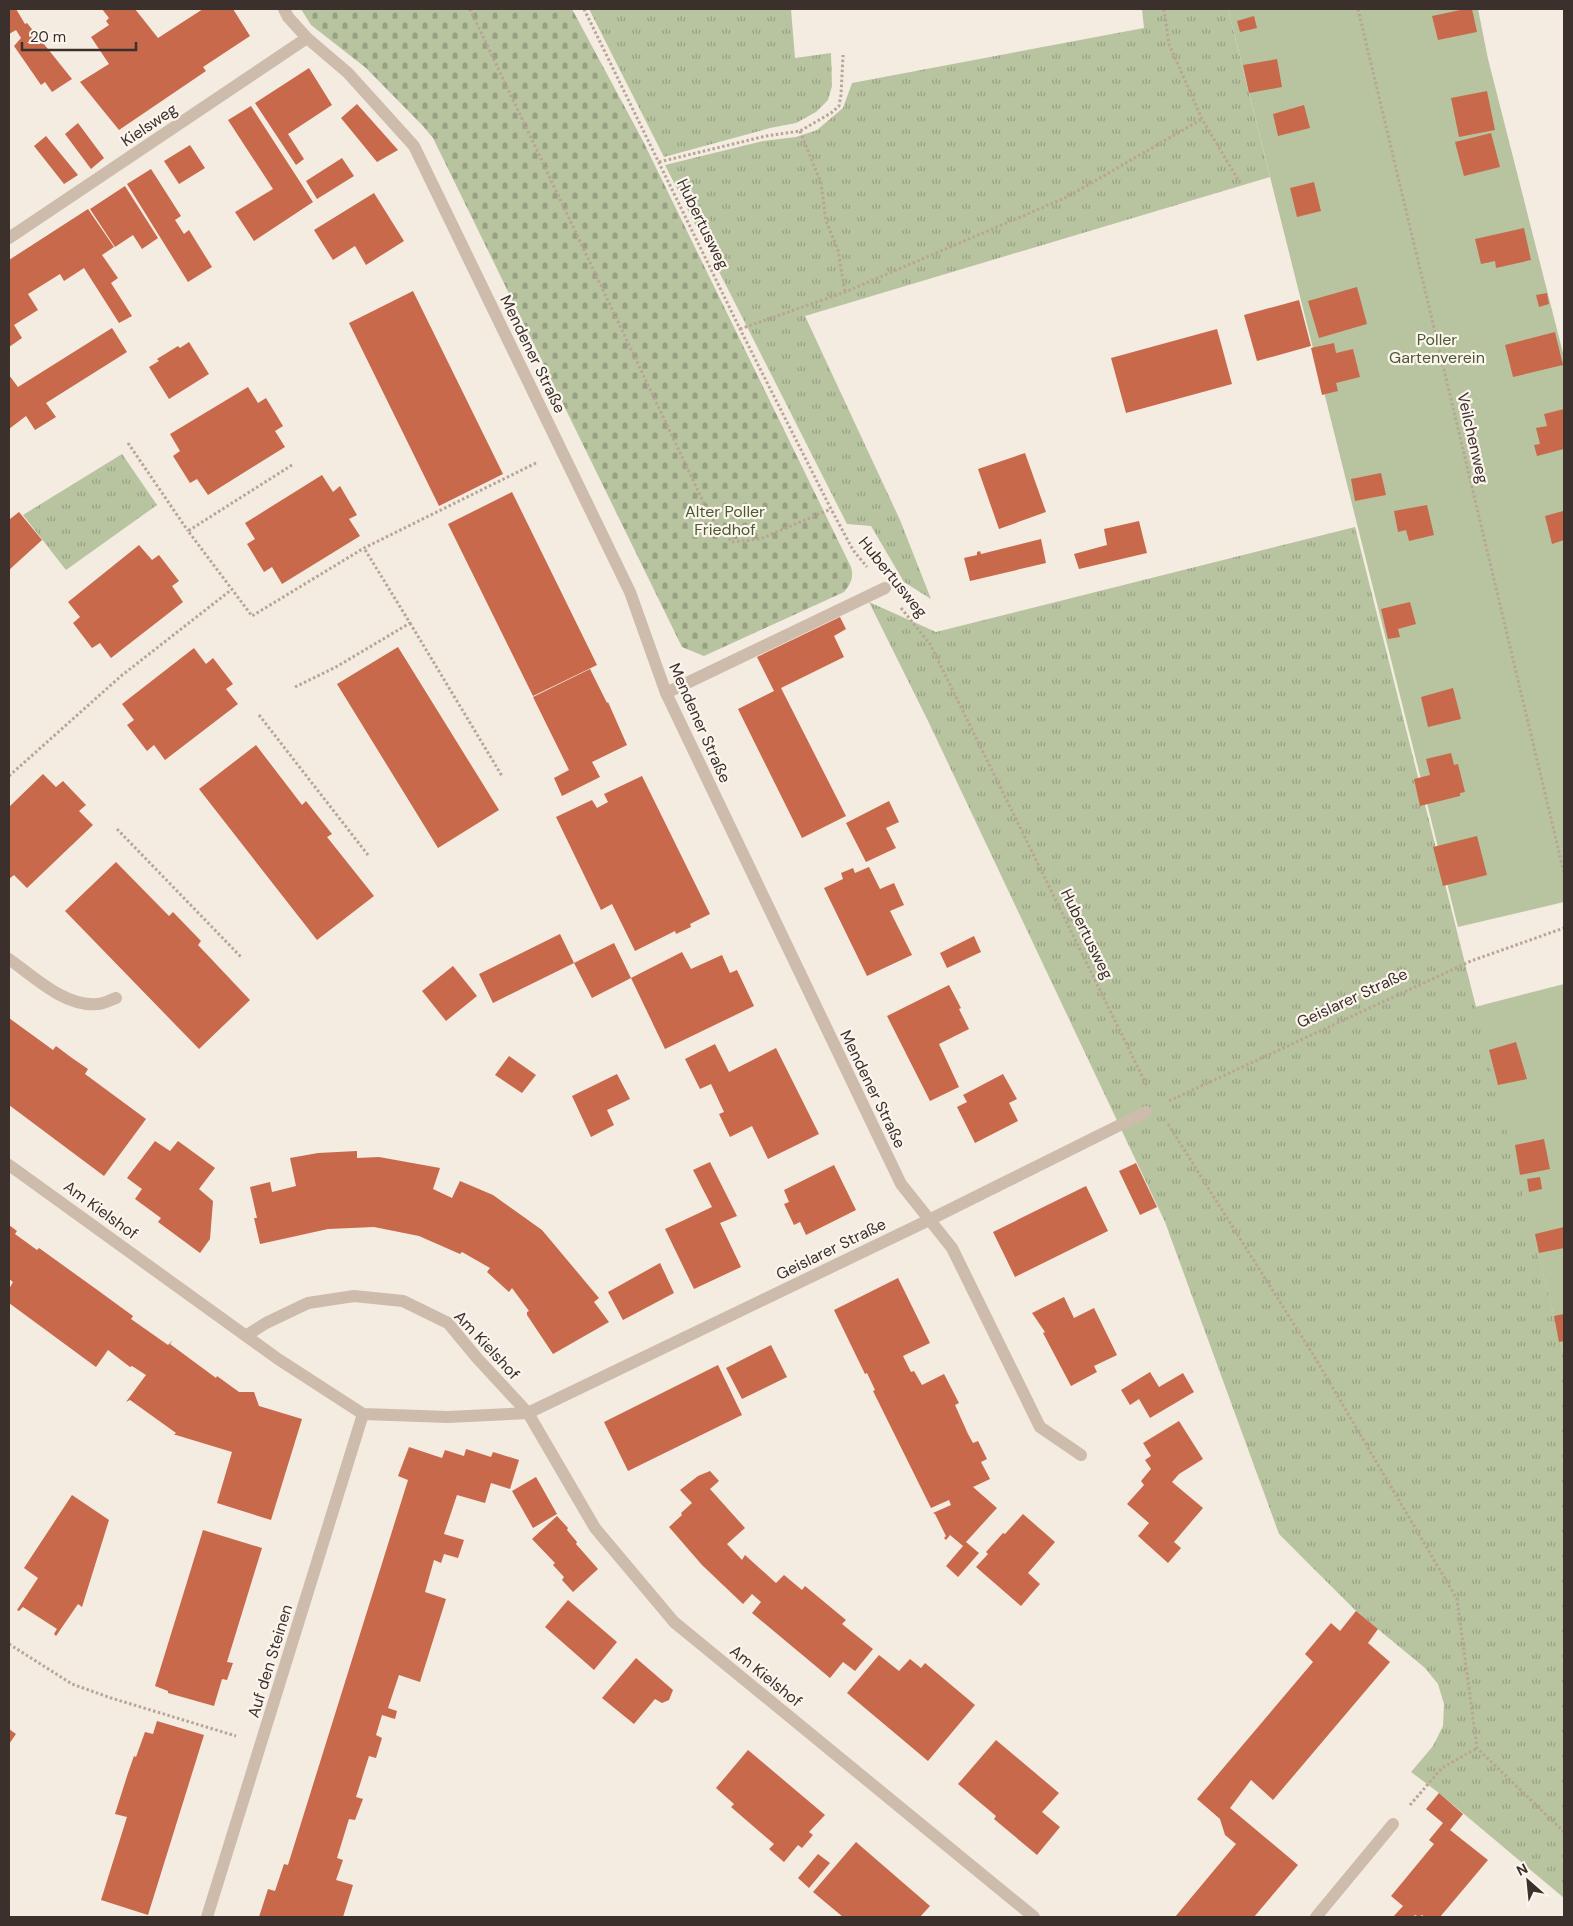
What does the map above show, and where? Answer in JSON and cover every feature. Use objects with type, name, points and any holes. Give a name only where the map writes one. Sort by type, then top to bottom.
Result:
[{"type":"street","name":"Mendener Straße","points":[[284,9],[288,17],[307,38],[348,73],[414,146],[630,592],[666,693],[901,1184],[952,1248],[1040,1427],[1081,1455]]},
{"type":"street","name":"Kielsweg","points":[[9,238],[307,38]]},
{"type":"street","points":[[666,693],[885,588]]},
{"type":"street","points":[[9,959],[64,998],[80,1004],[99,1004],[116,998]]},
{"type":"street","name":"Geislarer Straße","points":[[528,1413],[929,1220],[1146,1112]]},
{"type":"street","name":"Am Kielshof","points":[[9,1165],[278,1359],[363,1414]]},
{"type":"street","name":"Am Kielshof","points":[[247,1335],[266,1323],[308,1303],[354,1296],[403,1301],[448,1323],[477,1358],[528,1413],[595,1528],[674,1622],[1034,1917]]},
{"type":"street","points":[[363,1414],[448,1418],[528,1413]]},
{"type":"street","name":"Auf den Steinen","points":[[207,1917],[363,1414]]},
{"type":"street","points":[[1316,1917],[1393,1824]]},
{"type":"path","points":[[470,9],[710,516],[732,542],[760,538],[831,509]]},
{"type":"path","name":"Hubertusweg","points":[[584,9],[740,329],[831,509],[853,550],[930,644],[1148,1088]]},
{"type":"path","points":[[1164,9],[1169,44],[1202,119],[1240,183]]},
{"type":"path","name":"Veilchenweg","points":[[1358,9],[1564,873]]},
{"type":"path","points":[[659,162],[766,136],[800,131],[831,113],[838,106],[841,95],[843,54]]},
{"type":"path","points":[[740,329],[845,292],[1067,197],[1202,119]]},
{"type":"path","points":[[800,131],[821,183],[826,221],[838,250],[845,292]]},
{"type":"path","points":[[128,443],[188,531],[252,616],[364,548],[562,450]]},
{"type":"path","points":[[188,531],[292,465]]},
{"type":"path","points":[[364,548],[502,776]]},
{"type":"path","points":[[9,776],[121,676],[231,590]]},
{"type":"path","points":[[295,687],[336,667],[410,623]]},
{"type":"path","points":[[259,716],[368,855]]},
{"type":"path","points":[[117,829],[241,957]]},
{"type":"path","name":"Geislarer Straße","points":[[1166,1102],[1470,961],[1564,928]]},
{"type":"path","points":[[1167,1122],[1317,1361],[1457,1599],[1477,1748],[1564,1832]]},
{"type":"path","points":[[9,1644],[72,1684],[111,1698],[261,1743]]},
{"type":"path","points":[[1393,1824],[1442,1768],[1477,1748]]},
{"type":"green space","name":"Alter Poller Friedhof","points":[[301,9],[572,9],[643,141],[851,567],[851,580],[844,592],[704,656],[682,647],[433,138],[366,68],[311,25]]},
{"type":"green space","points":[[589,9],[791,9],[795,58],[831,53],[832,86],[828,100],[816,112],[796,123],[770,128],[664,157]]},
{"type":"green space","points":[[1142,9],[1228,9],[1270,177],[805,316],[900,520],[931,599],[904,582],[871,526],[847,524],[665,165],[763,141],[796,137],[817,130],[843,108],[852,83],[1144,28]]},
{"type":"green space","name":"Poller Gartenverein","points":[[1228,9],[1478,9],[1488,59],[1564,357],[1564,902],[1458,927]]},
{"type":"green space","points":[[122,454],[157,505],[66,570],[23,515]]},
{"type":"green space","points":[[1355,527],[1564,1356],[1564,1898],[1439,1793],[1411,1772],[1433,1746],[1443,1726],[1444,1704],[1438,1684],[1425,1668],[1356,1611],[1279,1534],[1165,1222],[929,723],[869,602],[936,632]]},
{"type":"green space","points":[[1564,984],[1564,1356],[1475,1007]]},
{"type":"building","points":[[9,9],[16,9],[25,24],[27,23],[72,79],[52,92],[45,82],[41,85],[14,46],[21,38],[16,30],[9,34]]},
{"type":"building","points":[[102,9],[135,9],[158,38],[203,9],[233,9],[250,36],[203,67],[206,71],[119,130],[80,82],[109,64],[91,37],[109,25],[106,21],[109,18]]},
{"type":"building","points":[[1472,9],[1477,32],[1438,40],[1432,16]]},
{"type":"building","points":[[1254,16],[1257,28],[1240,32],[1237,21]]},
{"type":"building","points":[[1277,59],[1282,87],[1249,93],[1243,65]]},
{"type":"building","points":[[309,68],[332,105],[288,134],[304,159],[296,165],[255,103]]},
{"type":"building","points":[[1487,91],[1495,130],[1459,137],[1451,98]]},
{"type":"building","points":[[357,104],[398,150],[377,162],[341,118]]},
{"type":"building","points":[[1304,105],[1310,128],[1278,136],[1273,114]]},
{"type":"building","points":[[251,106],[313,202],[254,241],[235,212],[273,189],[228,120]]},
{"type":"building","points":[[78,123],[104,158],[91,169],[65,134]]},
{"type":"building","points":[[1491,133],[1500,167],[1464,176],[1455,142]]},
{"type":"building","points":[[46,136],[78,175],[64,184],[34,146]]},
{"type":"building","points":[[190,145],[205,168],[179,184],[164,161]]},
{"type":"building","points":[[342,158],[354,176],[317,199],[306,181]]},
{"type":"building","points":[[151,169],[181,216],[175,220],[184,234],[189,230],[212,267],[188,282],[127,184]]},
{"type":"building","points":[[1314,182],[1321,211],[1297,217],[1290,188]]},
{"type":"building","points":[[125,186],[158,238],[142,249],[133,235],[115,247],[90,209]]},
{"type":"building","points":[[374,193],[404,241],[366,265],[355,246],[333,260],[314,230]]},
{"type":"building","points":[[88,209],[114,247],[102,255],[118,278],[111,283],[132,316],[119,323],[84,268],[64,281],[60,274],[28,294],[38,310],[14,325],[22,338],[9,347],[9,260]]},
{"type":"building","points":[[1524,228],[1531,260],[1496,268],[1495,261],[1481,264],[1475,239]]},
{"type":"building","points":[[1357,287],[1367,324],[1319,338],[1308,301]]},
{"type":"building","points":[[413,291],[503,474],[439,506],[349,323]]},
{"type":"building","points":[[1547,293],[1549,304],[1539,307],[1536,295]]},
{"type":"building","points":[[1299,300],[1311,346],[1257,361],[1244,315]]},
{"type":"building","points":[[112,328],[127,352],[46,403],[56,417],[35,430],[26,416],[9,429],[9,375],[18,387]]},
{"type":"building","points":[[1217,329],[1232,384],[1126,413],[1111,358]]},
{"type":"building","points":[[1555,332],[1563,365],[1513,377],[1505,345]]},
{"type":"building","points":[[189,342],[209,374],[169,399],[149,367],[159,361],[157,359],[178,346],[180,348]]},
{"type":"building","points":[[1334,343],[1336,353],[1353,349],[1360,377],[1336,383],[1338,391],[1322,395],[1311,348]]},
{"type":"building","points":[[248,387],[258,403],[266,398],[283,426],[275,431],[285,447],[208,495],[197,479],[190,483],[173,456],[180,451],[170,434]]},
{"type":"building","points":[[1564,409],[1564,449],[1537,456],[1534,445],[1540,444],[1536,428],[1547,426],[1544,414]]},
{"type":"building","points":[[1025,453],[1046,512],[999,529],[978,469]]},
{"type":"building","points":[[1381,473],[1386,495],[1355,501],[1351,479]]},
{"type":"building","points":[[322,475],[333,492],[340,486],[357,515],[349,519],[360,536],[282,584],[272,567],[264,572],[247,544],[255,539],[245,523]]},
{"type":"building","points":[[512,492],[597,665],[533,696],[448,524]]},
{"type":"building","points":[[1427,505],[1434,535],[1409,541],[1406,530],[1398,532],[1394,511]]},
{"type":"building","points":[[1563,511],[1564,540],[1552,544],[1545,516]]},
{"type":"building","points":[[19,512],[42,540],[9,570],[9,518]]},
{"type":"building","points":[[1139,521],[1147,553],[1079,569],[1074,554],[1107,545],[1104,529]]},
{"type":"building","points":[[1041,539],[1046,563],[970,581],[964,558],[977,555],[977,552],[980,551],[981,554]]},
{"type":"building","points":[[139,545],[152,560],[159,555],[179,581],[172,586],[183,602],[111,658],[100,643],[92,648],[73,623],[80,617],[68,602]]},
{"type":"building","points":[[1410,602],[1416,624],[1398,629],[1400,637],[1388,639],[1381,609]]},
{"type":"building","points":[[840,617],[846,629],[834,636],[844,657],[781,688],[846,816],[802,838],[738,709],[774,691],[757,657]]},
{"type":"building","points":[[398,647],[499,810],[438,848],[337,684]]},
{"type":"building","points":[[194,648],[206,664],[213,658],[233,684],[226,689],[238,704],[165,760],[154,745],[147,751],[127,725],[134,720],[122,704]]},
{"type":"building","points":[[590,669],[608,702],[627,745],[592,762],[600,777],[562,796],[554,778],[569,770],[533,697]]},
{"type":"building","points":[[1453,688],[1461,719],[1428,727],[1421,697]]},
{"type":"building","points":[[256,745],[302,805],[306,801],[332,834],[327,837],[374,896],[317,940],[199,789]]},
{"type":"building","points":[[1451,753],[1454,765],[1458,764],[1465,792],[1460,793],[1460,796],[1420,806],[1414,779],[1430,775],[1426,759]]},
{"type":"building","points":[[43,774],[56,787],[63,781],[86,805],[79,811],[93,825],[27,888],[14,875],[9,879],[9,807]]},
{"type":"building","points":[[642,776],[710,914],[690,924],[691,927],[676,934],[675,931],[635,951],[612,904],[601,910],[556,817],[592,800],[597,808],[608,802],[604,794]]},
{"type":"building","points":[[889,801],[899,822],[886,828],[896,848],[866,862],[846,823]]},
{"type":"building","points":[[1477,836],[1487,875],[1443,886],[1433,847]]},
{"type":"building","points":[[116,862],[169,916],[173,912],[201,941],[198,945],[250,1000],[199,1049],[65,911]]},
{"type":"building","points":[[869,867],[880,889],[894,883],[904,905],[890,911],[912,955],[867,976],[824,888],[843,879],[841,873],[853,868],[855,873]]},
{"type":"building","points":[[560,934],[574,963],[493,1003],[479,974]]},
{"type":"building","points":[[974,936],[981,952],[947,968],[940,953]]},
{"type":"building","points":[[614,943],[631,978],[592,998],[574,963]]},
{"type":"building","points":[[682,952],[691,969],[722,955],[730,973],[737,970],[754,1006],[665,1049],[631,978]]},
{"type":"building","points":[[453,966],[477,996],[446,1021],[422,991]]},
{"type":"building","points":[[949,985],[969,1029],[939,1044],[959,1087],[930,1101],[887,1016]]},
{"type":"building","points":[[9,1018],[53,1050],[56,1046],[88,1069],[85,1074],[146,1119],[104,1176],[9,1105]]},
{"type":"building","points":[[1516,1042],[1527,1079],[1498,1085],[1489,1050]]},
{"type":"building","points":[[715,1044],[729,1072],[776,1048],[819,1134],[768,1159],[752,1126],[730,1137],[719,1114],[724,1112],[711,1084],[700,1089],[685,1059]]},
{"type":"building","points":[[509,1056],[536,1075],[522,1093],[495,1075]]},
{"type":"building","points":[[617,1074],[630,1099],[607,1110],[614,1125],[591,1137],[572,1096]]},
{"type":"building","points":[[1003,1074],[1017,1099],[1009,1103],[1018,1121],[975,1143],[957,1107],[967,1102],[963,1095]]},
{"type":"building","points":[[1544,1139],[1550,1169],[1520,1175],[1515,1145]]},
{"type":"building","points":[[155,1141],[170,1151],[178,1141],[215,1168],[199,1189],[213,1201],[210,1239],[200,1253],[158,1222],[161,1218],[135,1199],[142,1189],[127,1178]]},
{"type":"building","points":[[357,1151],[357,1158],[379,1157],[440,1168],[433,1189],[452,1198],[460,1181],[493,1195],[542,1230],[599,1298],[594,1302],[609,1322],[553,1354],[527,1315],[529,1311],[512,1288],[509,1292],[487,1272],[490,1268],[462,1252],[460,1254],[419,1236],[374,1227],[328,1229],[260,1244],[254,1218],[257,1218],[250,1187],[270,1182],[272,1192],[296,1186],[290,1158],[318,1153]]},
{"type":"building","points":[[710,1162],[737,1216],[720,1223],[741,1267],[694,1289],[665,1229],[712,1207],[693,1170]]},
{"type":"building","points":[[1136,1163],[1157,1207],[1140,1215],[1119,1171]]},
{"type":"building","points":[[834,1165],[856,1210],[806,1235],[800,1222],[794,1225],[784,1204],[789,1202],[784,1190]]},
{"type":"building","points":[[1540,1177],[1542,1189],[1529,1192],[1527,1179]]},
{"type":"building","points":[[1086,1186],[1108,1231],[1015,1277],[993,1232]]},
{"type":"building","points":[[9,1225],[17,1231],[15,1234],[37,1250],[39,1248],[96,1289],[133,1316],[131,1319],[168,1345],[173,1340],[170,1344],[216,1378],[217,1376],[239,1392],[254,1392],[259,1406],[302,1419],[271,1520],[217,1503],[232,1452],[174,1435],[176,1433],[130,1400],[126,1402],[146,1375],[132,1366],[130,1367],[108,1350],[96,1367],[9,1303],[9,1289],[13,1282],[9,1279]]},
{"type":"building","points":[[1564,1227],[1564,1248],[1539,1253],[1535,1234]]},
{"type":"building","points":[[660,1263],[674,1293],[623,1320],[608,1292]]},
{"type":"building","points":[[898,1278],[930,1343],[903,1356],[911,1372],[914,1371],[922,1385],[944,1374],[959,1403],[955,1405],[968,1434],[973,1443],[978,1441],[987,1459],[981,1462],[990,1479],[973,1487],[997,1508],[966,1542],[979,1553],[958,1577],[946,1566],[963,1546],[950,1535],[946,1540],[944,1538],[946,1536],[933,1513],[951,1505],[949,1500],[931,1508],[873,1391],[875,1390],[867,1373],[865,1374],[834,1310]]},
{"type":"building","points":[[1064,1297],[1074,1318],[1094,1308],[1117,1355],[1094,1366],[1097,1372],[1071,1386],[1043,1333],[1045,1332],[1032,1313]]},
{"type":"building","points":[[1564,1314],[1564,1341],[1559,1342],[1554,1316]]},
{"type":"building","points":[[771,1345],[787,1377],[742,1399],[726,1368]]},
{"type":"building","points":[[718,1365],[742,1415],[628,1471],[604,1422]]},
{"type":"building","points":[[1150,1372],[1159,1387],[1183,1373],[1194,1392],[1150,1418],[1139,1399],[1130,1405],[1121,1390]]},
{"type":"building","points":[[1179,1421],[1203,1459],[1179,1474],[1172,1482],[1203,1508],[1174,1542],[1181,1548],[1168,1563],[1138,1536],[1149,1523],[1127,1504],[1144,1485],[1141,1481],[1151,1469],[1145,1460],[1151,1456],[1143,1443]]},
{"type":"building","points":[[409,1447],[442,1458],[445,1450],[464,1456],[466,1449],[491,1457],[493,1452],[519,1460],[510,1489],[491,1483],[485,1503],[457,1495],[444,1534],[464,1540],[458,1558],[444,1554],[441,1563],[434,1560],[425,1592],[446,1599],[420,1682],[399,1675],[388,1708],[397,1711],[395,1719],[382,1715],[376,1735],[382,1738],[376,1758],[369,1756],[356,1797],[363,1799],[355,1820],[349,1819],[337,1858],[343,1860],[336,1880],[353,1885],[343,1917],[259,1917],[268,1889],[275,1891],[284,1864],[288,1865],[408,1480],[398,1476]]},
{"type":"building","points":[[710,1471],[719,1481],[710,1489],[745,1528],[727,1544],[742,1560],[745,1555],[776,1583],[784,1575],[802,1590],[805,1586],[846,1620],[842,1624],[873,1649],[855,1671],[843,1662],[830,1678],[752,1613],[761,1602],[752,1594],[743,1604],[702,1565],[669,1527],[692,1503],[680,1490],[698,1476]]},
{"type":"building","points":[[536,1477],[557,1514],[533,1528],[512,1491]]},
{"type":"building","points":[[72,1495],[109,1520],[82,1607],[78,1604],[56,1636],[54,1634],[57,1629],[23,1607],[19,1611],[17,1610],[38,1578],[24,1568]]},
{"type":"building","points":[[1023,1514],[1055,1542],[1028,1573],[1040,1584],[1021,1606],[976,1567],[988,1554],[986,1552]]},
{"type":"building","points":[[557,1516],[568,1528],[567,1530],[577,1542],[576,1544],[598,1569],[573,1592],[562,1580],[564,1577],[553,1565],[555,1563],[532,1539]]},
{"type":"building","points":[[203,1530],[262,1548],[227,1662],[233,1663],[227,1680],[222,1679],[214,1706],[168,1693],[168,1691],[155,1686]]},
{"type":"building","points":[[568,1600],[617,1642],[594,1670],[545,1627]]},
{"type":"building","points":[[1356,1611],[1378,1629],[1368,1643],[1390,1662],[1273,1800],[1251,1780],[1230,1808],[1298,1865],[1254,1917],[1175,1917],[1236,1844],[1225,1835],[1220,1819],[1197,1799],[1313,1662],[1305,1654],[1331,1623],[1340,1631]]},
{"type":"building","points":[[879,1655],[899,1671],[910,1659],[921,1668],[925,1663],[975,1705],[928,1761],[847,1693]]},
{"type":"building","points":[[636,1658],[673,1690],[669,1700],[662,1703],[655,1699],[634,1724],[602,1698]]},
{"type":"building","points":[[157,1721],[204,1735],[148,1915],[101,1900],[127,1817],[115,1814],[134,1756],[136,1757],[145,1732],[153,1734]]},
{"type":"building","points":[[9,1729],[16,1734],[9,1744]]},
{"type":"building","points":[[996,1740],[1059,1793],[1042,1812],[1060,1827],[1037,1855],[994,1819],[996,1816],[958,1784]]},
{"type":"building","points":[[748,1750],[825,1815],[809,1832],[813,1835],[802,1848],[798,1845],[784,1862],[769,1849],[774,1844],[731,1807],[734,1804],[716,1788]]},
{"type":"building","points":[[1439,1793],[1463,1814],[1450,1830],[1488,1860],[1440,1917],[1425,1917],[1422,1915],[1419,1917],[1415,1915],[1413,1917],[1393,1917],[1403,1906],[1391,1896],[1434,1844],[1429,1840],[1443,1823],[1426,1809]]},
{"type":"building","points":[[856,1842],[930,1906],[920,1917],[843,1917],[813,1892]]},
{"type":"building","points":[[818,1854],[830,1863],[809,1888],[798,1878]]}]
